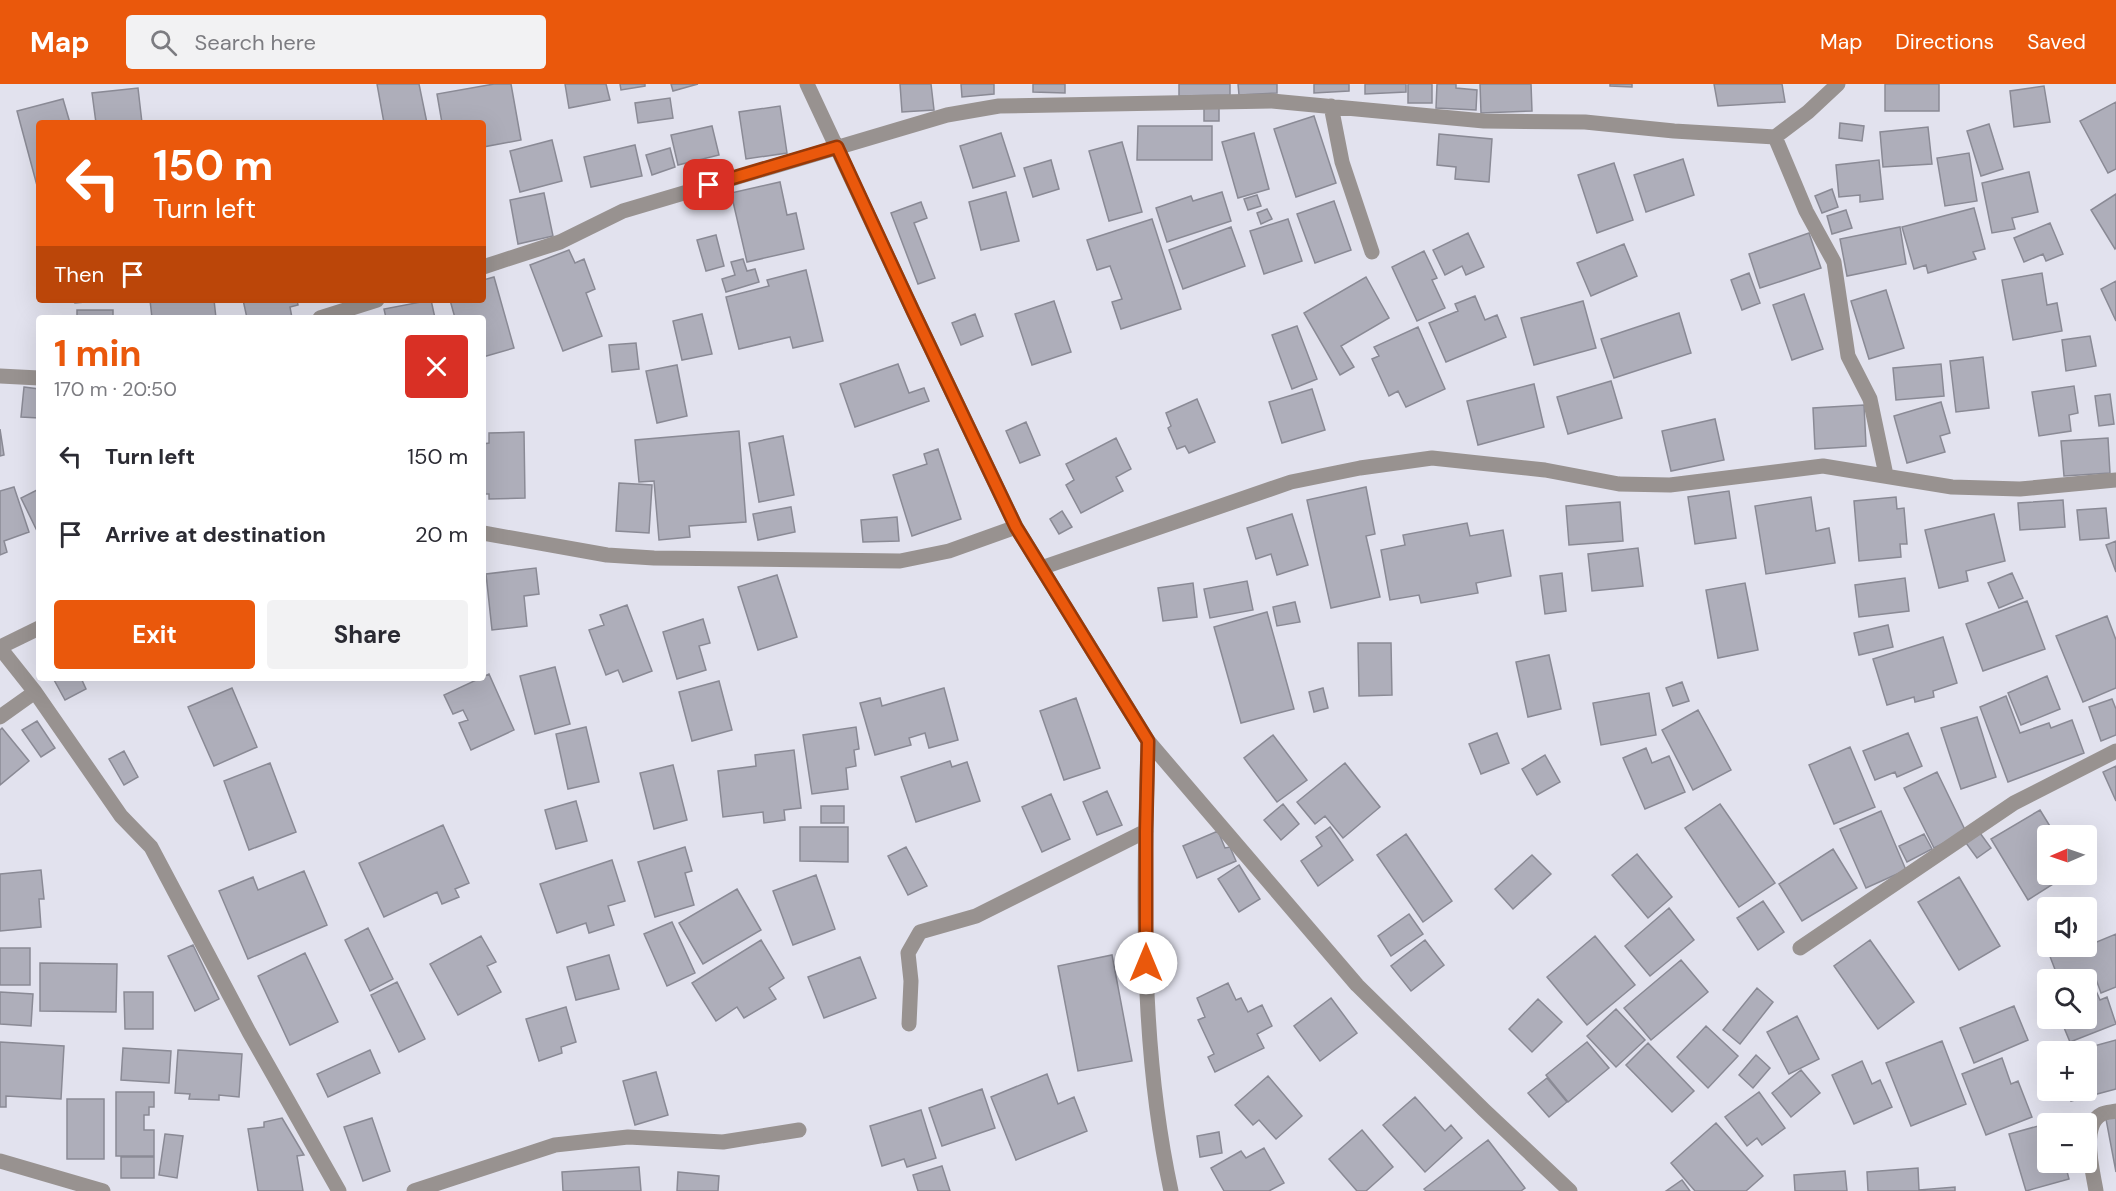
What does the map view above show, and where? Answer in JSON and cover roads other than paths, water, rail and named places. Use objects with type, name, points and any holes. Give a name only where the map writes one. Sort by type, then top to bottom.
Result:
[{"type":"street","points":[[807,84],[1016,527],[1148,741],[1357,984],[1484,1110],[1570,1191]]},
{"type":"street","points":[[486,266],[560,242],[623,211],[947,115],[999,106],[1272,101],[1484,121],[1585,122],[1674,131],[1775,137],[1808,112],[1838,84]]},
{"type":"street","points":[[1331,106],[1342,162],[1372,252]]},
{"type":"street","points":[[1775,137],[1806,211],[1834,262],[1848,356],[1870,399],[1886,476]]},
{"type":"street","points":[[330,315],[368,303]]},
{"type":"street","points":[[0,376],[36,378]]},
{"type":"street","points":[[1041,567],[1291,482],[1360,468],[1432,458],[1545,470],[1619,484],[1670,485],[1823,466],[1952,487],[2020,489],[2116,480]]},
{"type":"street","points":[[486,534],[607,555],[654,558],[900,561],[949,551],[1016,527]]},
{"type":"street","points":[[36,629],[0,647],[35,692],[121,816],[150,847],[249,1032],[339,1191]]},
{"type":"street","points":[[0,717],[35,692]]},
{"type":"street","points":[[1148,741],[1146,985],[1150,1063],[1171,1191]]},
{"type":"street","points":[[1800,948],[2014,803],[2116,751]]},
{"type":"street","points":[[909,1024],[908,953],[920,932],[976,916],[1146,831]]},
{"type":"street","points":[[2096,1191],[2088,1136],[2094,1122],[2102,1114],[2116,1111]]},
{"type":"street","points":[[414,1191],[555,1145],[628,1137],[723,1142],[799,1130]]},
{"type":"street","points":[[0,1161],[103,1191]]}]
